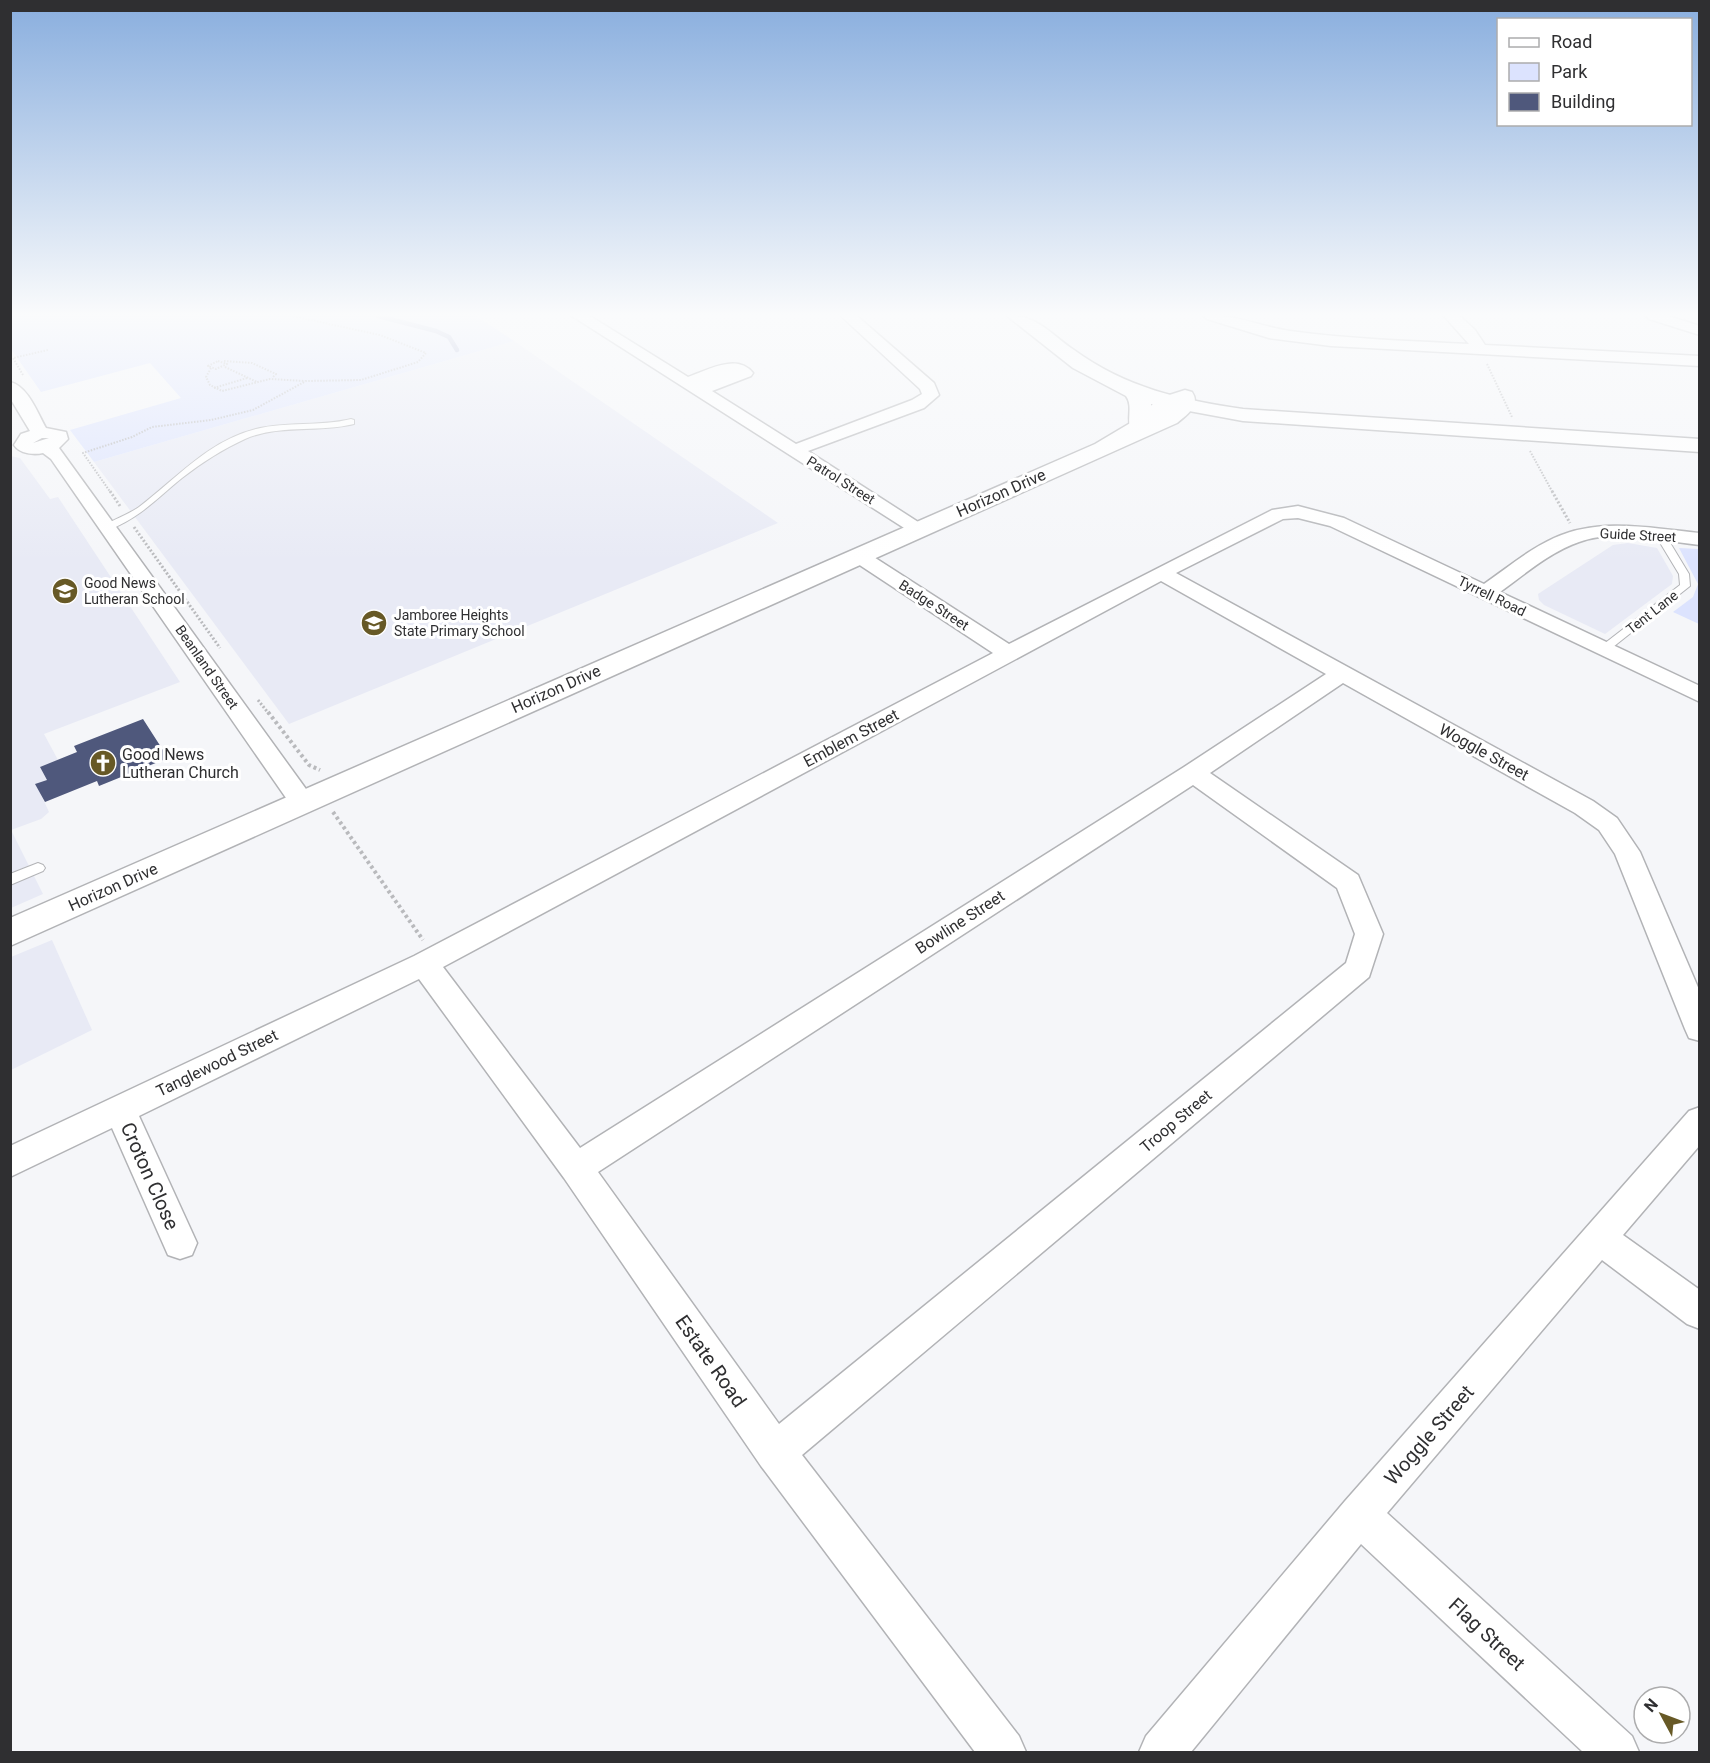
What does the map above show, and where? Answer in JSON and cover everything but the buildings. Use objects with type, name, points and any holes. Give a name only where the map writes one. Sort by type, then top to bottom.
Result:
[{"type":"main road","points":[[1138,398],[1141,402],[1140,427]]},
{"type":"main road","points":[[1154,398],[1177,406],[1243,415],[1700,437]]},
{"type":"main road","points":[[1165,398],[1177,406],[1243,407],[1700,446]]},
{"type":"main road","name":"Horizon Drive","points":[[1103,448],[1177,406]]},
{"type":"main road","name":"Horizon Drive","points":[[10,933],[1103,448],[1177,406]]},
{"type":"street","name":"Beanland Street","points":[[20,398],[43,440],[57,455],[302,802]]},
{"type":"street","name":"Patrol Street","points":[[713,398],[919,529]]},
{"type":"street","points":[[795,450],[918,404],[927,398]]},
{"type":"street","points":[[17,447],[29,448],[43,440]]},
{"type":"street","name":"Tyrrell Road","points":[[1280,514],[1298,512],[1337,522],[1700,695]]},
{"type":"street","name":"Emblem Street","points":[[430,961],[1161,573],[1280,514]]},
{"type":"street","name":"Guide Street","points":[[1485,592],[1561,543],[1584,534],[1609,532],[1700,539]]},
{"type":"street","name":"Badge Street","points":[[859,556],[1010,654]]},
{"type":"street","name":"Woggle Street","points":[[1161,573],[1584,807],[1608,824],[1627,852],[1700,1029]]},
{"type":"street","name":"Bowline Street","points":[[576,1168],[1193,773],[1342,674]]},
{"type":"street","name":"Troop Street","points":[[775,1452],[1359,969],[1369,934],[1348,882],[1193,773]]},
{"type":"street","name":"Tanglewood Street","points":[[10,1162],[430,961]]},
{"type":"street","name":"Estate Road","points":[[430,961],[775,1452],[1003,1752]]},
{"type":"street","name":"Croton Close","points":[[120,1110],[180,1243]]},
{"type":"street","name":"Woggle Street","points":[[1162,1752],[1359,1515],[1700,1121]]},
{"type":"street","points":[[1600,1238],[1700,1312]]},
{"type":"street","name":"Flag Street","points":[[1359,1515],[1616,1752]]},
{"type":"lane","points":[[108,527],[129,519],[148,507],[184,472],[250,433],[278,426],[319,428],[351,422]]},
{"type":"lane","name":"Tent Lane","points":[[1604,649],[1684,586],[1684,574],[1661,536]]},
{"type":"lane","points":[[10,880],[38,868]]},
{"type":"path","points":[[225,654],[83,453],[132,437],[152,427],[211,420],[254,410],[275,398]]},
{"type":"path","points":[[1504,398],[1572,525],[1584,534]]},
{"type":"path","points":[[257,699],[309,765],[324,770]]},
{"type":"path","points":[[332,808],[334,816],[430,961]]},
{"type":"shaded area","name":"Jamboree Heights State Primary School","points":[[315,398],[597,398],[778,523],[289,724],[94,462]]},
{"type":"shaded area","name":"Good News Lutheran School","points":[[10,456],[20,458],[50,499],[58,497],[180,682],[44,734],[58,760],[40,767],[47,780],[36,784],[49,812],[41,819],[11,830],[43,894],[11,908]]},
{"type":"shaded area","points":[[1628,543],[1657,548],[1673,576],[1672,584],[1605,634],[1544,605],[1539,600],[1538,594],[1613,545]]},
{"type":"shaded area","points":[[52,940],[92,1030],[11,1070],[11,957]]},
{"type":"green space","points":[[180,398],[315,398],[94,462],[70,430]]},
{"type":"green space","points":[[1679,548],[1699,549],[1699,624],[1673,612],[1693,597],[1698,584]]},
{"type":"place","name":"Good News Lutheran School","points":[[65,591]]},
{"type":"place","name":"Jamboree Heights State Primary School","points":[[374,623]]},
{"type":"place","name":"Good News Lutheran Church","points":[[103,763]]}]
